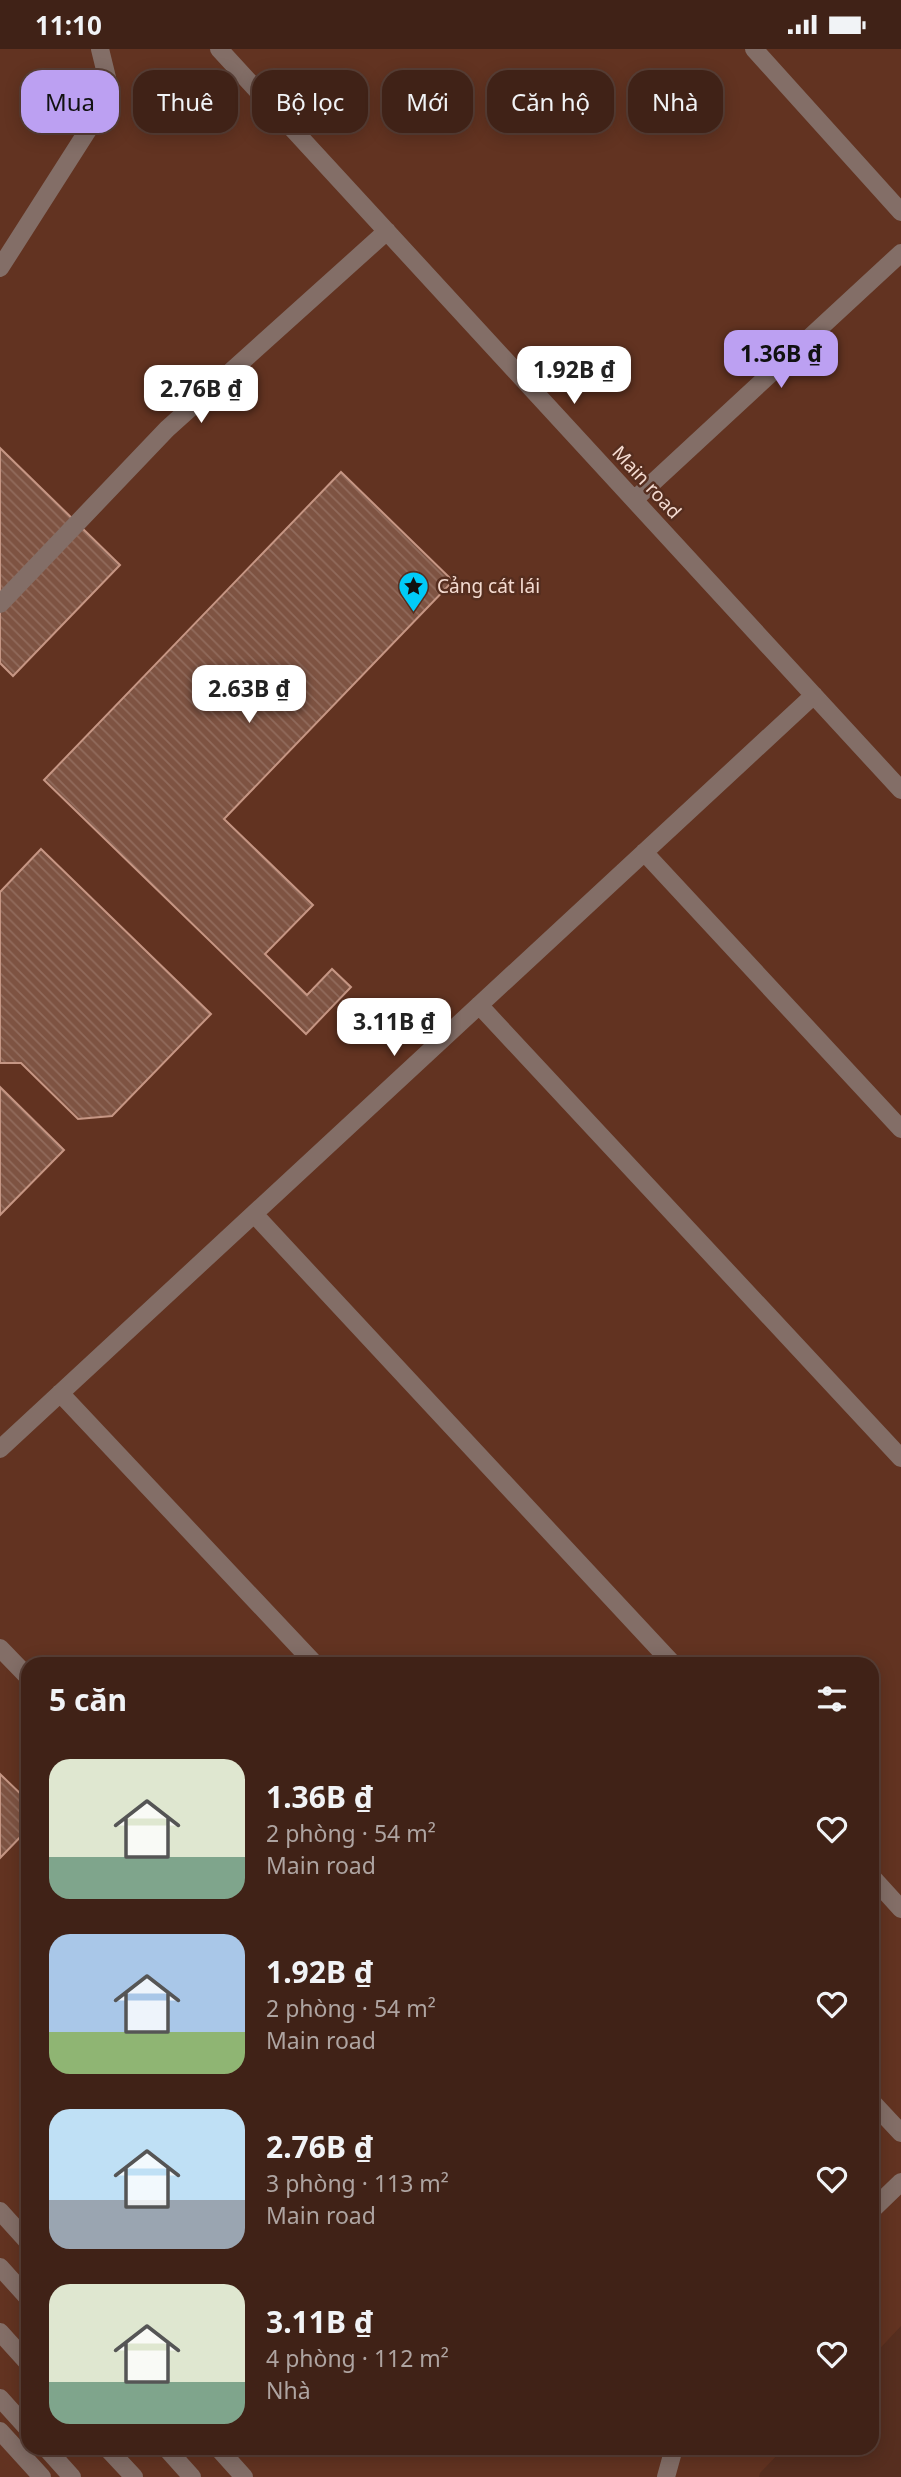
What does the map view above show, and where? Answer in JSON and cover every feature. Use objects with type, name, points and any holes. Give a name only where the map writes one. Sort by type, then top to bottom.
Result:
[{"type":"street","points":[[0,268],[111,94],[100,49]]},
{"type":"street","name":"Main road","points":[[219,49],[901,790]]},
{"type":"street","points":[[754,49],[901,212]]},
{"type":"street","points":[[0,604],[167,429],[387,232]]},
{"type":"street","points":[[634,500],[901,253]]},
{"type":"street","points":[[0,1449],[814,695]]},
{"type":"street","points":[[644,852],[901,1129]]},
{"type":"street","points":[[479,1005],[901,1458]]},
{"type":"street","points":[[254,1214],[666,1657]]},
{"type":"street","points":[[60,1393],[308,1657]]},
{"type":"street","points":[[0,1648],[21,1670]]},
{"type":"street","points":[[0,1675],[13,1662]]},
{"type":"street","points":[[879,1885],[901,1909]]},
{"type":"street","points":[[879,2109],[901,2133]]},
{"type":"street","points":[[879,2203],[901,2182]]},
{"type":"street","points":[[0,2211],[21,2234]]},
{"type":"street","points":[[0,2267],[21,2290]]},
{"type":"street","points":[[0,2332],[21,2355]]},
{"type":"street","points":[[0,2398],[21,2421]]},
{"type":"street","points":[[0,2431],[21,2454]]},
{"type":"street","points":[[22,2455],[42,2477]]},
{"type":"street","points":[[52,2455],[72,2477]]},
{"type":"street","points":[[114,2455],[134,2477]]},
{"type":"street","points":[[172,2455],[192,2477]]},
{"type":"street","points":[[224,2455],[244,2477]]},
{"type":"street","points":[[666,2477],[672,2455]]},
{"type":"shaded area","points":[[0,49],[901,49],[901,2326],[879,2350],[879,1657],[21,1657],[21,2455],[777,2455],[759,2477],[0,2477]]},
{"type":"building","points":[[0,448],[120,565],[13,676],[0,663]]},
{"type":"building","points":[[341,472],[453,581],[224,819],[313,905],[265,954],[307,995],[332,969],[351,987],[306,1034],[44,780]]},
{"type":"building","points":[[41,849],[211,1014],[112,1116],[78,1119],[21,1063],[0,1063],[0,892]]},
{"type":"building","points":[[0,1087],[64,1150],[0,1215]]},
{"type":"building","points":[[0,1774],[21,1794],[21,1836],[0,1858]]},
{"type":"place","name":"Cảng cát lái","points":[[414,613]]}]
